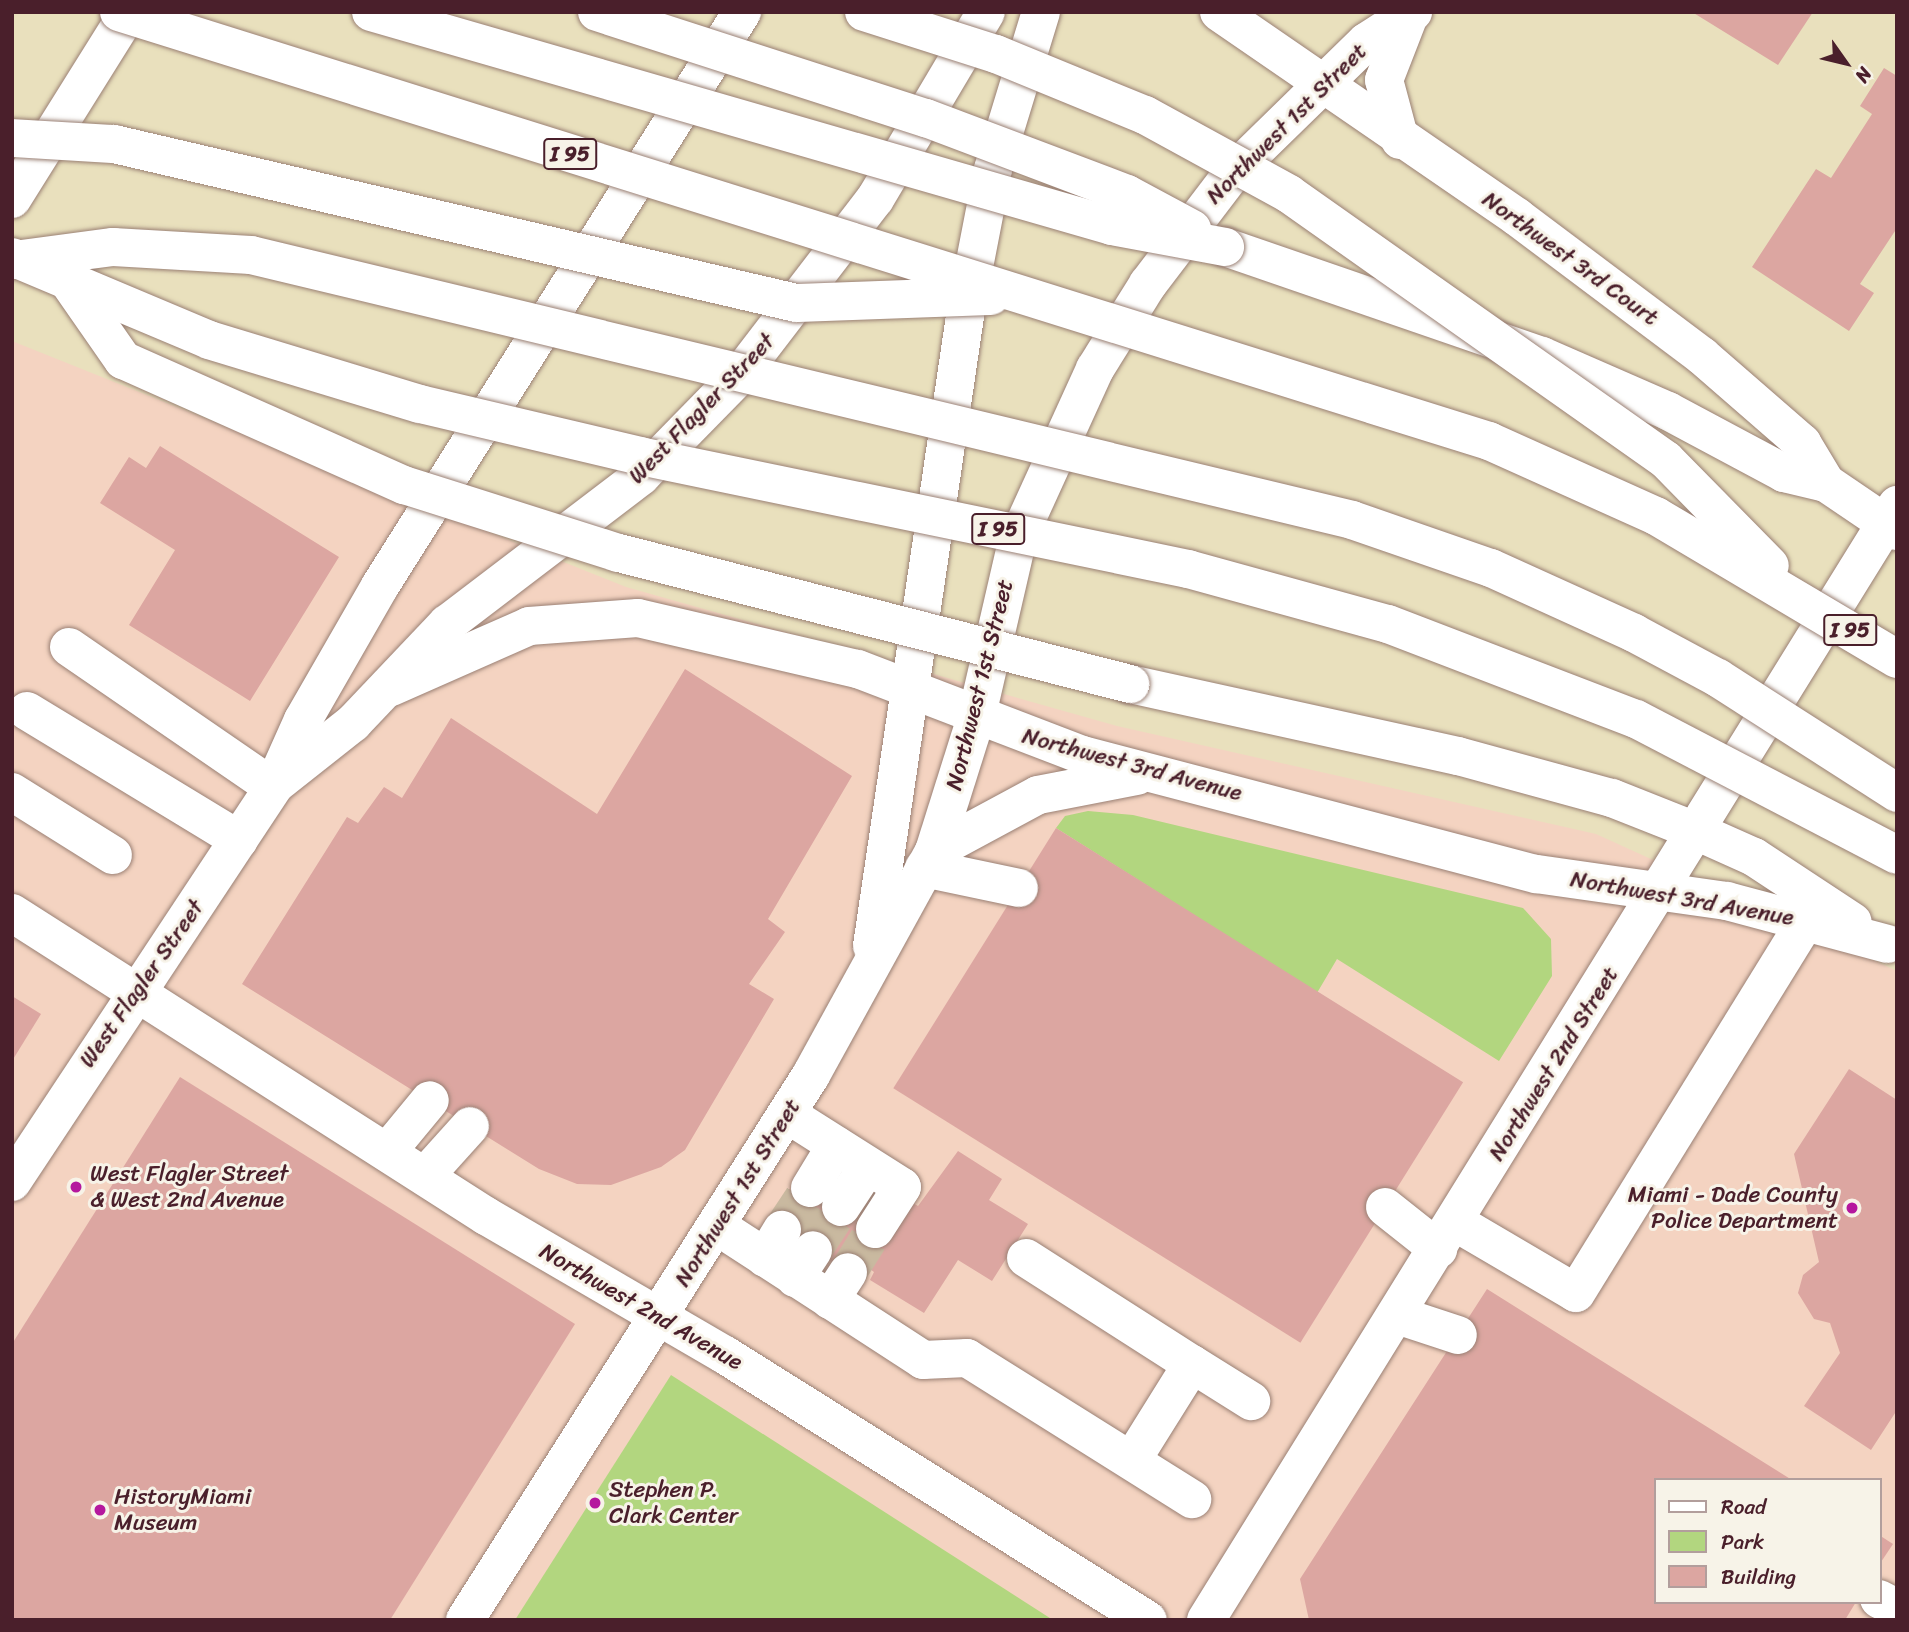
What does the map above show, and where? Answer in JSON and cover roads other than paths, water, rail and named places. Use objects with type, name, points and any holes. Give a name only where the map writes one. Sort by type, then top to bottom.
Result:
[{"type":"main road","name":"I 95","points":[[119,12],[1021,295],[1188,342],[1489,441],[1656,516],[1804,600],[1897,659]]},
{"type":"main road","points":[[12,199],[129,12]]},
{"type":"main road","points":[[370,12],[1112,226],[1225,247],[1542,356],[1668,411],[1784,473],[1825,483]]},
{"type":"main road","points":[[597,12],[926,118],[1126,194],[1225,247]]},
{"type":"main road","name":"West Flagler Street","points":[[12,1182],[273,787],[308,710],[380,586],[742,12]]},
{"type":"main road","points":[[864,12],[996,54],[1145,114],[1289,194],[1666,460],[1804,600]]},
{"type":"main road","name":"West Flagler Street","points":[[273,787],[391,687],[414,652],[641,476],[738,376],[875,198],[986,12]]},
{"type":"main road","points":[[868,969],[984,212],[1041,12]]},
{"type":"main road","name":"Northwest 3rd Court","points":[[1219,12],[1400,140],[1517,217],[1702,356],[1802,443],[1825,483],[1893,520]]},
{"type":"main road","points":[[1400,140],[1384,80],[1411,14]]},
{"type":"main road","name":"Northwest 1st Street","points":[[465,1620],[660,1319],[787,1114],[929,860],[977,715],[1018,538],[1075,403],[1128,313],[1210,201],[1366,42],[1411,14]]},
{"type":"main road","points":[[12,138],[114,144],[796,303],[1021,295]]},
{"type":"main road","points":[[12,259],[113,247],[251,255],[1352,520],[1491,568],[1634,633],[1718,678],[1897,793]]},
{"type":"main road","name":"I 95","points":[[12,259],[209,340],[420,404],[640,456],[1188,569],[1388,624],[1636,719],[1897,855]]},
{"type":"main road","name":"Northwest 3rd Avenue","points":[[70,284],[123,360],[229,412],[404,485],[619,553],[1130,684],[1458,756],[1612,798],[1698,831],[1754,857],[1892,947]]},
{"type":"main road","name":"Northwest 2nd Street","points":[[1206,1620],[1893,520]]},
{"type":"main road","name":"Northwest 3rd Avenue","points":[[391,687],[529,626],[638,618],[858,669],[1070,751],[1537,874],[1806,920],[1892,947]]},
{"type":"main road","points":[[69,647],[273,787]]},
{"type":"main road","points":[[27,711],[239,840]]},
{"type":"main road","points":[[929,860],[1038,795],[1156,774]]},
{"type":"main road","points":[[12,792],[113,855]]},
{"type":"main road","points":[[929,860],[1019,888]]},
{"type":"main road","name":"Northwest 2nd Avenue","points":[[12,913],[425,1176],[1148,1620]]},
{"type":"main road","points":[[1385,1207],[1576,1293],[1806,920]]},
{"type":"main road","points":[[387,1152],[429,1100]]},
{"type":"main road","points":[[787,1114],[902,1187],[875,1229]]},
{"type":"main road","points":[[425,1176],[470,1126]]},
{"type":"main road","points":[[836,1145],[825,1198],[868,1166]]},
{"type":"main road","points":[[717,1226],[789,1254],[839,1286],[923,1360],[967,1358],[1192,1499]]},
{"type":"main road","points":[[1026,1258],[1251,1401]]},
{"type":"main road","points":[[1397,1315],[1458,1335]]},
{"type":"main road","points":[[1132,1460],[1192,1364]]},
{"type":"main road","points":[[1881,1600],[1897,1608]]},
{"type":"tunnel","points":[[782,1230],[810,1188]]},
{"type":"tunnel","points":[[813,1250],[841,1207]]},
{"type":"tunnel","points":[[848,1272],[875,1229]]},
{"type":"place","name":"West Flagler Street & West 2nd Avenue","points":[[76,1187]]},
{"type":"place","name":"Miami - Dade County Police Department","points":[[1852,1208]]},
{"type":"place","name":"Stephen P. Clark Center","points":[[595,1503]]},
{"type":"place","name":"HistoryMiami Museum","points":[[100,1510]]}]
